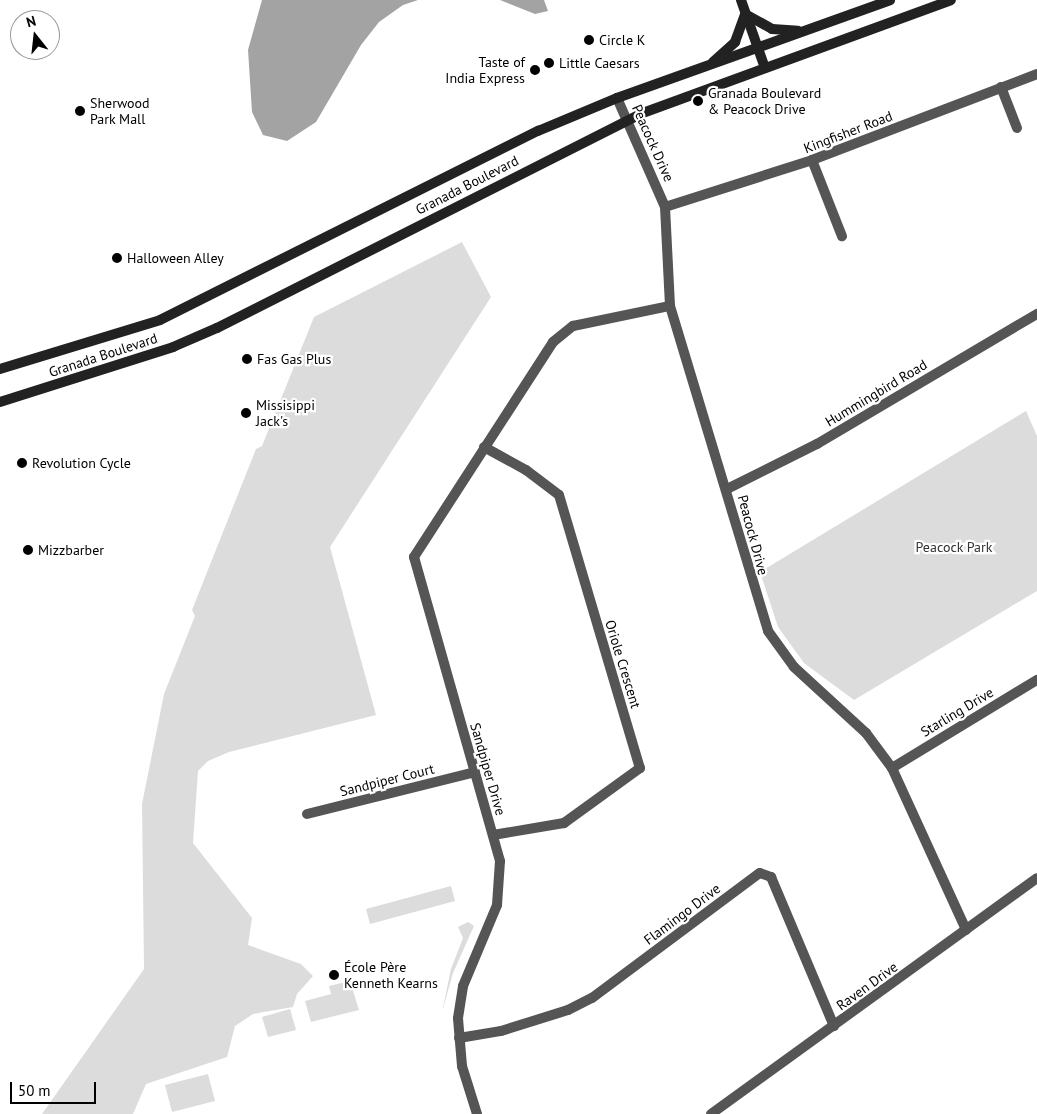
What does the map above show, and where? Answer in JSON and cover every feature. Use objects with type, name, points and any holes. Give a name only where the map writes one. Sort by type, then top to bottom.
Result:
[{"type":"main road","points":[[741,0],[765,68]]},
{"type":"main road","name":"Granada Boulevard","points":[[0,369],[160,320],[538,131],[617,98],[890,0]]},
{"type":"main road","name":"Granada Boulevard","points":[[0,402],[126,364],[218,328],[627,121],[951,0]]},
{"type":"main road","points":[[745,13],[755,22],[772,29],[804,31]]},
{"type":"main road","points":[[708,66],[735,42],[745,13]]},
{"type":"street","name":"Kingfisher Road","points":[[665,207],[812,160],[1037,74]]},
{"type":"street","points":[[1001,87],[1017,128]]},
{"type":"street","name":"Peacock Drive","points":[[617,98],[665,207],[670,306],[727,489],[758,604],[768,631],[794,667],[866,733],[892,768],[966,930]]},
{"type":"street","points":[[812,160],[842,236]]},
{"type":"street","name":"Sandpiper Drive","points":[[477,1114],[462,1066],[459,1038],[463,986],[497,906],[500,861],[414,558],[553,342],[565,330],[670,306]]},
{"type":"street","name":"Hummingbird Road","points":[[727,489],[817,444],[1037,314]]},
{"type":"street","name":"Oriole Crescent","points":[[484,448],[526,470],[559,495],[640,768],[564,823],[493,835]]},
{"type":"street","name":"Starling Drive","points":[[892,768],[1037,680]]},
{"type":"street","name":"Sandpiper Court","points":[[307,814],[475,772]]},
{"type":"street","name":"Flamingo Drive","points":[[459,1038],[500,1031],[568,1010],[592,998],[760,873],[771,877],[834,1026]]},
{"type":"street","name":"Raven Drive","points":[[711,1114],[726,1110],[834,1026],[1037,878]]},
{"type":"green space","points":[[462,242],[491,297],[330,547],[376,715],[229,752],[208,761],[198,771],[193,843],[252,918],[248,945],[301,964],[313,976],[297,994],[293,1007],[253,1014],[235,1026],[227,1057],[146,1084],[133,1114],[42,1114],[144,969],[142,804],[164,694],[195,616],[192,610],[256,449],[262,446],[314,317]]},
{"type":"green space","name":"Peacock Park","points":[[1026,411],[1037,436],[1037,591],[854,700],[804,663],[778,627],[760,572]]},
{"type":"green space","points":[[451,886],[455,901],[370,924],[366,909]]},
{"type":"green space","points":[[468,922],[474,926],[453,973],[442,1012],[451,969],[463,938],[458,927]]},
{"type":"green space","points":[[350,981],[359,1010],[311,1022],[305,1001],[331,994],[329,986]]},
{"type":"green space","points":[[290,1009],[296,1030],[268,1037],[262,1017]]},
{"type":"green space","points":[[208,1074],[215,1101],[172,1112],[165,1085]]},
{"type":"shaded area","points":[[262,0],[418,0],[403,5],[379,22],[361,45],[316,122],[287,141],[263,135],[252,112],[248,50]]},
{"type":"shaded area","points":[[500,0],[544,0],[548,11],[535,14]]},
{"type":"place","name":"Circle K","points":[[589,40]]},
{"type":"place","name":"Little Caesars","points":[[549,63]]},
{"type":"place","name":"Taste of India Express","points":[[535,70]]},
{"type":"place","name":"Granada Boulevard & Peacock Drive","points":[[698,101]]},
{"type":"place","name":"Sherwood Park Mall","points":[[80,111]]},
{"type":"place","name":"Halloween Alley","points":[[117,258]]},
{"type":"place","name":"Fas Gas Plus","points":[[247,359]]},
{"type":"place","name":"Missisippi Jack's","points":[[246,413]]},
{"type":"place","name":"Revolution Cycle","points":[[22,463]]},
{"type":"place","name":"Mizzbarber","points":[[28,550]]},
{"type":"place","name":"École Père Kenneth Kearns","points":[[334,975]]}]
